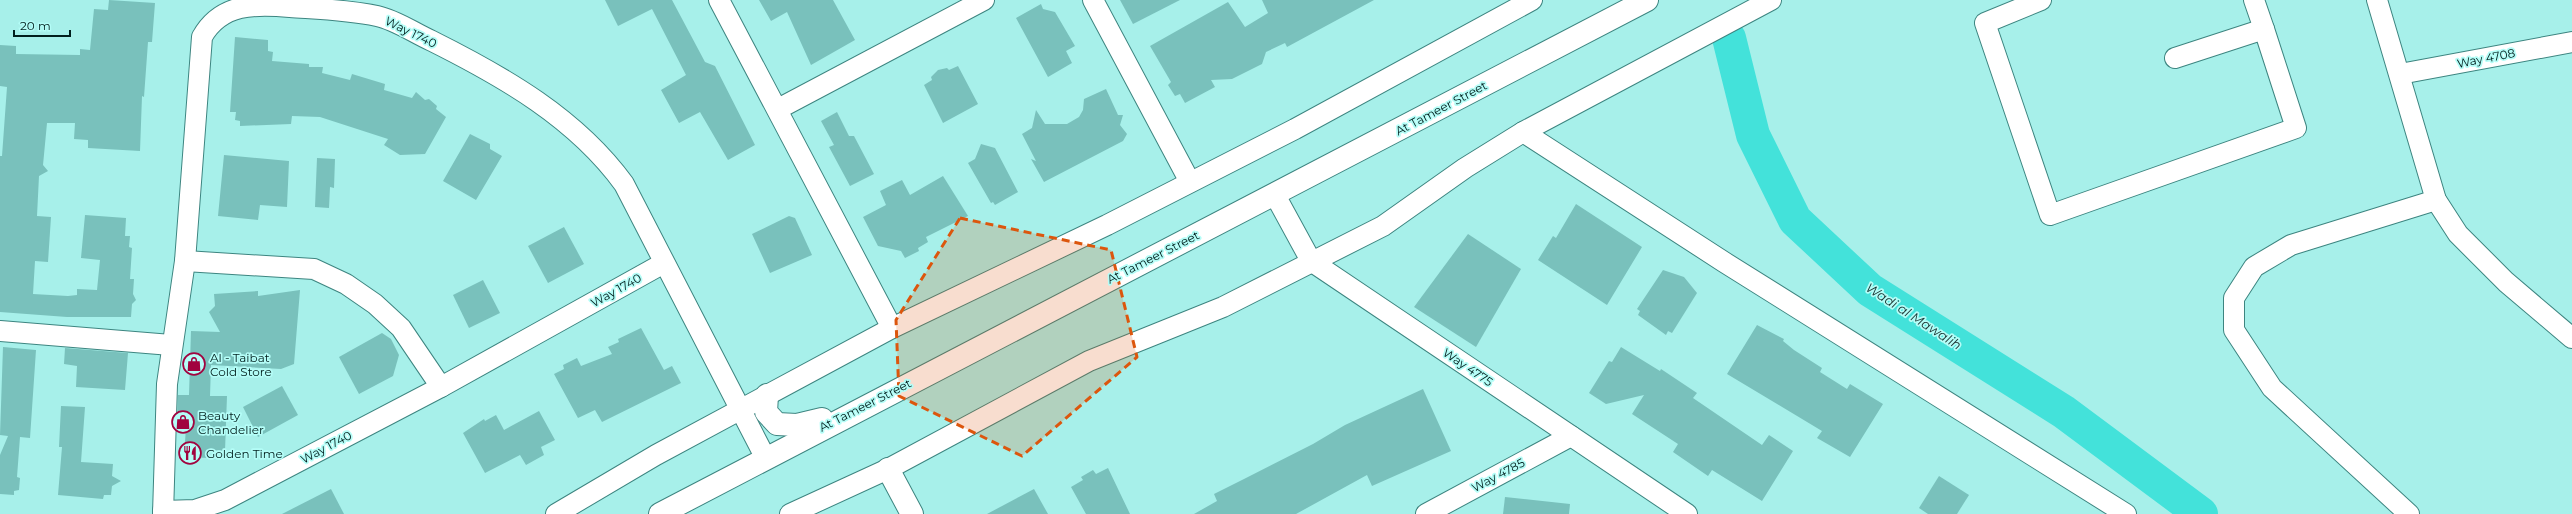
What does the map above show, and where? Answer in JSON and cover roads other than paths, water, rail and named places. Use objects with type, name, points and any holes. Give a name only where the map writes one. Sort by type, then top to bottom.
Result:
[{"type":"main road","name":"At Tameer Street","points":[[660,514],[765,457],[1275,195],[1647,0]]},
{"type":"main road","points":[[767,395],[766,412],[777,424],[797,425],[843,417]]},
{"type":"main road","points":[[888,468],[912,514]]},
{"type":"street","points":[[719,0],[778,109],[892,328]]},
{"type":"street","points":[[778,109],[984,0]]},
{"type":"street","points":[[1092,0],[1190,182]]},
{"type":"street","points":[[556,514],[656,455],[892,328],[1295,129],[1532,0]]},
{"type":"street","points":[[790,514],[888,468],[1089,361],[1223,307],[1311,261],[1383,226],[1465,168],[1522,132],[1771,0]]},
{"type":"street","points":[[2041,0],[1985,23],[2050,215],[2296,128],[2254,0]]},
{"type":"street","points":[[2377,0],[2436,200],[2458,234],[2506,282],[2572,338]]},
{"type":"street","name":"Way 1740","points":[[664,263],[441,387],[225,500],[195,510],[163,512],[167,384],[171,345],[185,261],[202,37],[209,24],[236,8],[278,6],[378,16],[476,64],[515,87],[574,129],[612,167],[624,184],[765,457]]},
{"type":"street","points":[[2175,58],[2264,29]]},
{"type":"street","name":"Way 4708","points":[[2400,74],[2572,42]]},
{"type":"street","points":[[1522,132],[1724,262],[2126,514]]},
{"type":"street","name":"Way 4775","points":[[1275,195],[1311,261],[1687,514]]},
{"type":"street","points":[[2409,514],[2272,388],[2234,330],[2234,298],[2254,267],[2291,245],[2436,200]]},
{"type":"street","points":[[185,261],[314,269],[346,284],[375,304],[401,328],[441,387]]},
{"type":"street","points":[[0,331],[171,345]]},
{"type":"street","name":"Way 4785","points":[[1426,514],[1571,436]]},
{"type":"waterway","name":"Wadi al Mawalih","points":[[1729,38],[1753,135],[1795,220],[1870,290],[2064,412],[2201,514]]},
{"type":"place","name":"Al - Taibat Cold Store","points":[[194,364]]},
{"type":"place","name":"Beauty Chandelier","points":[[183,422]]},
{"type":"place","name":"Golden Time","points":[[190,453]]}]
